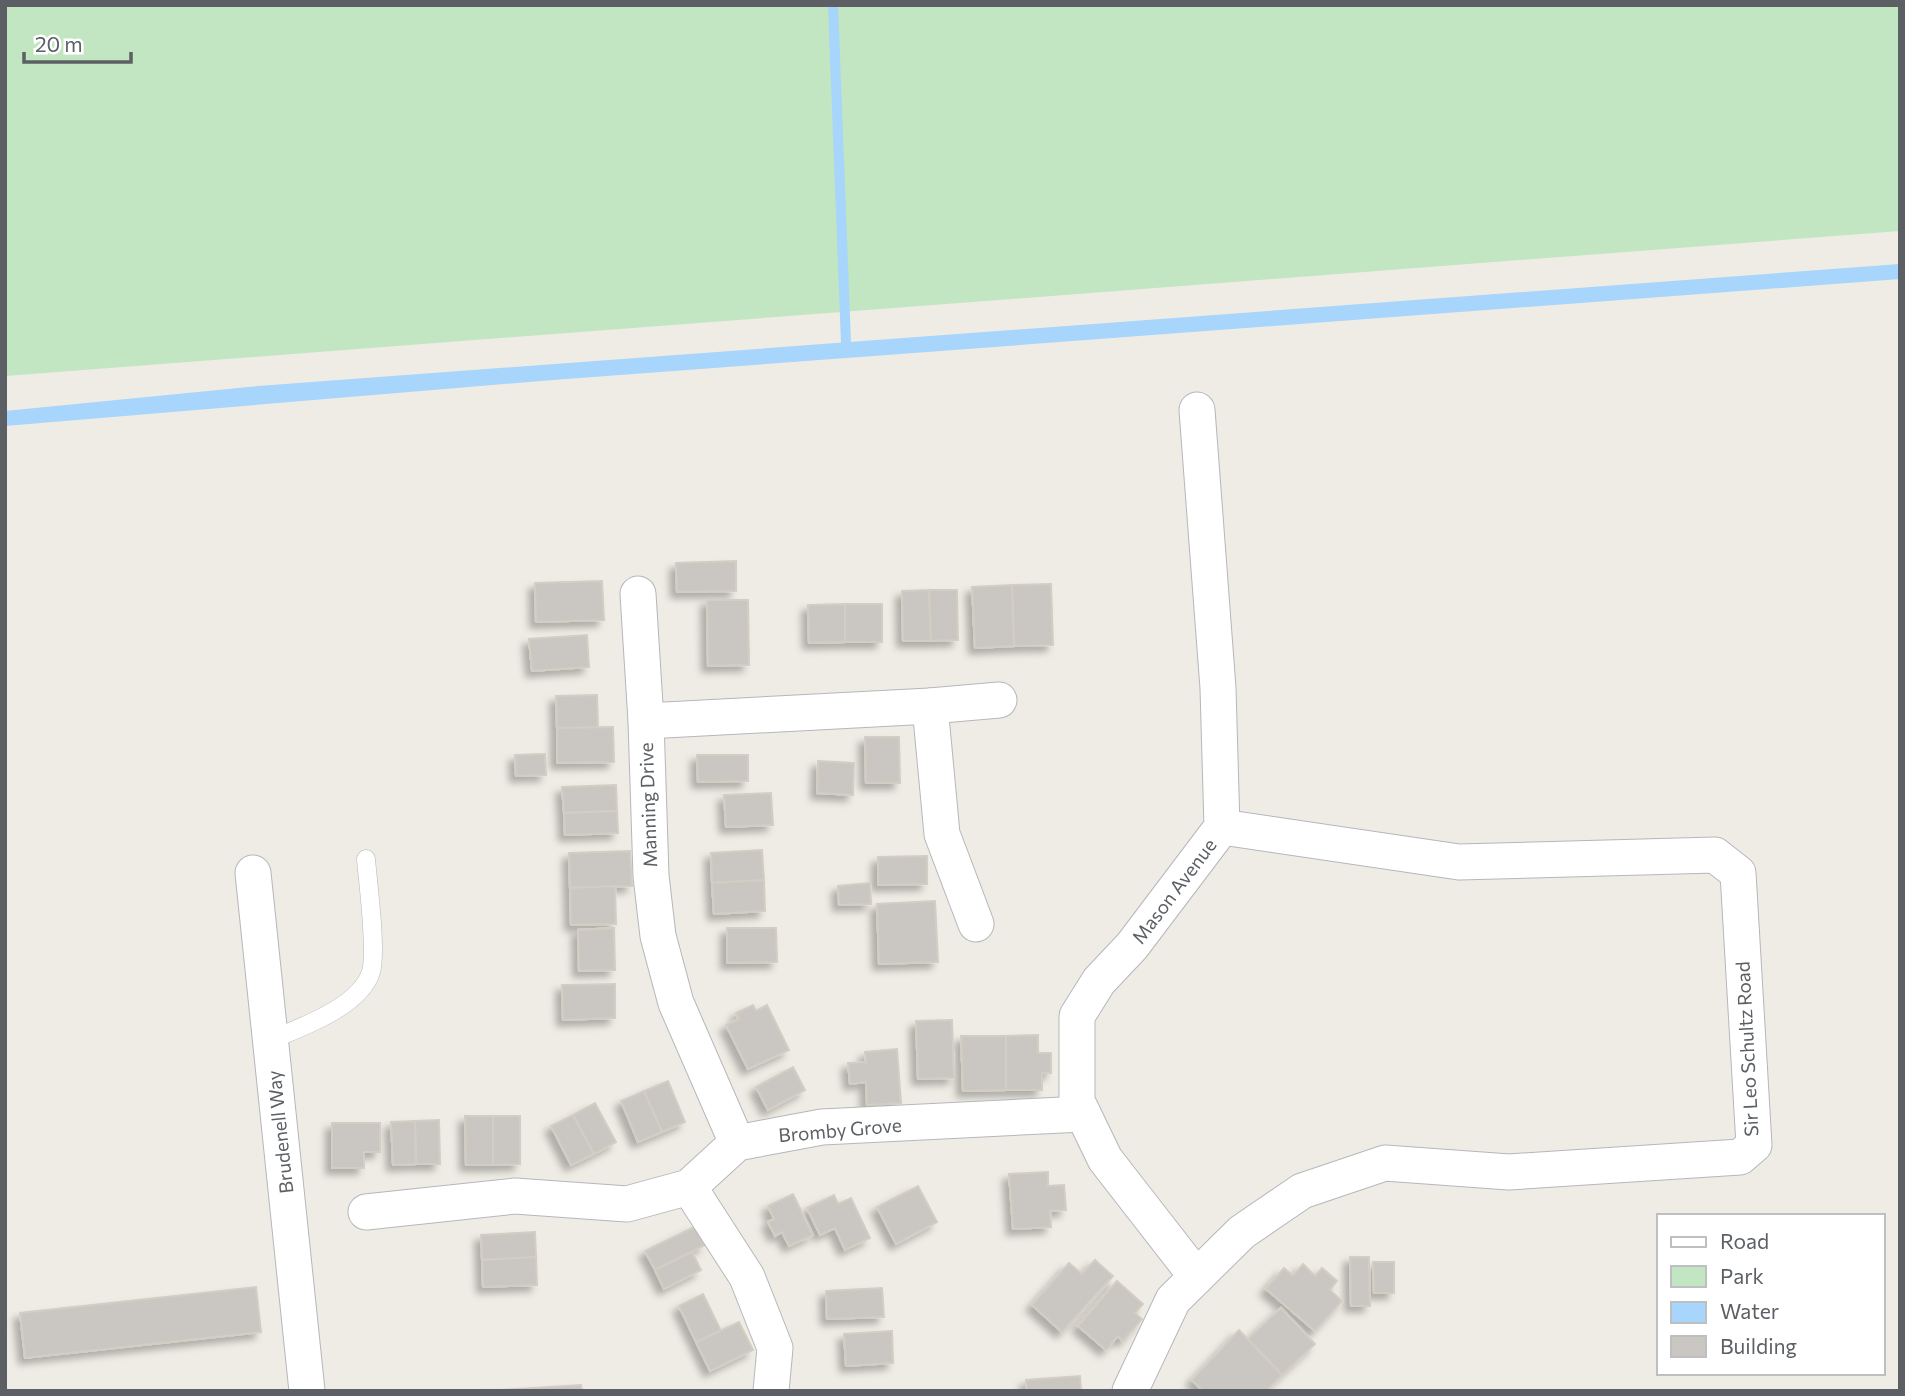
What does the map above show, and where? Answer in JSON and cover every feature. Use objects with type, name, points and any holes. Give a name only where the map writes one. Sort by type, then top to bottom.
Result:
[{"type":"street","name":"Mason Avenue","points":[[1196,1276],[1105,1159],[1077,1101],[1077,1016],[1099,981],[1132,946],[1222,827],[1218,688],[1197,410]]},
{"type":"street","points":[[638,594],[646,721]]},
{"type":"street","name":"Manning Drive","points":[[737,1143],[676,1003],[659,936],[651,876],[646,721],[999,700]]},
{"type":"street","points":[[930,706],[942,834],[976,924]]},
{"type":"street","name":"Sir Leo Schultz Road","points":[[1130,1391],[1173,1300],[1242,1232],[1302,1191],[1385,1163],[1509,1172],[1740,1157],[1754,1145],[1738,873],[1716,855],[1460,862],[1222,827]]},
{"type":"street","name":"Brudenell Way","points":[[253,873],[307,1391]]},
{"type":"street","name":"Bromby Grove","points":[[737,1143],[822,1127],[1083,1114]]},
{"type":"street","points":[[366,1212],[515,1196],[626,1204],[689,1187],[737,1143]]},
{"type":"street","points":[[689,1187],[747,1277],[775,1348],[771,1391]]},
{"type":"lane","points":[[271,1040],[316,1020],[347,1002],[370,972],[372,946],[366,859]]},
{"type":"green space","points":[[5,5],[1900,5],[1900,231],[5,376]]},
{"type":"water","points":[[1900,264],[1900,279],[553,380],[5,426],[5,411],[258,386]]},
{"type":"building","points":[[736,561],[736,591],[677,592],[676,563]]},
{"type":"building","points":[[602,581],[604,620],[536,622],[535,583]]},
{"type":"building","points":[[1051,584],[1053,645],[1014,646],[1012,585]]},
{"type":"building","points":[[1012,585],[1014,646],[975,648],[972,587]]},
{"type":"building","points":[[929,590],[931,641],[903,641],[902,591]]},
{"type":"building","points":[[929,590],[957,590],[958,640],[931,641]]},
{"type":"building","points":[[707,600],[748,600],[749,665],[708,666]]},
{"type":"building","points":[[845,604],[845,642],[809,643],[808,605]]},
{"type":"building","points":[[845,604],[882,604],[882,642],[845,642]]},
{"type":"building","points":[[587,635],[589,667],[532,671],[529,639]]},
{"type":"building","points":[[597,695],[598,728],[557,728],[556,696]]},
{"type":"building","points":[[613,727],[614,762],[557,763],[557,728]]},
{"type":"building","points":[[865,737],[899,737],[900,783],[866,783]]},
{"type":"building","points":[[545,754],[546,775],[516,776],[515,755]]},
{"type":"building","points":[[697,755],[748,755],[748,781],[698,782]]},
{"type":"building","points":[[818,761],[854,763],[853,795],[817,793]]},
{"type":"building","points":[[616,785],[617,811],[564,813],[562,787]]},
{"type":"building","points":[[771,793],[773,825],[726,827],[724,795]]},
{"type":"building","points":[[617,811],[618,833],[565,835],[564,813]]},
{"type":"building","points":[[762,850],[764,880],[712,883],[711,853]]},
{"type":"building","points":[[630,851],[632,886],[570,888],[569,853]]},
{"type":"building","points":[[927,856],[927,884],[878,885],[878,857]]},
{"type":"building","points":[[764,880],[765,911],[714,914],[712,883]]},
{"type":"building","points":[[870,883],[871,904],[839,905],[838,886]]},
{"type":"building","points":[[615,886],[616,924],[571,925],[570,888]]},
{"type":"building","points":[[935,901],[938,962],[879,964],[877,904]]},
{"type":"building","points":[[614,928],[615,970],[579,971],[578,930]]},
{"type":"building","points":[[727,928],[776,928],[777,962],[727,963]]},
{"type":"building","points":[[615,984],[615,1018],[563,1020],[562,985]]},
{"type":"building","points":[[753,1005],[756,1011],[767,1005],[789,1050],[748,1069],[726,1025],[739,1019],[736,1013]]},
{"type":"building","points":[[952,1020],[954,1078],[918,1079],[916,1021]]},
{"type":"building","points":[[1038,1035],[1038,1053],[1051,1053],[1051,1073],[1042,1073],[1042,1090],[1006,1090],[1006,1036]]},
{"type":"building","points":[[961,1036],[1006,1036],[1006,1090],[963,1091]]},
{"type":"building","points":[[897,1049],[901,1103],[867,1105],[866,1082],[850,1084],[848,1063],[866,1062],[865,1052]]},
{"type":"building","points":[[793,1067],[805,1090],[768,1110],[756,1087]]},
{"type":"building","points":[[668,1081],[685,1122],[662,1132],[644,1091]]},
{"type":"building","points":[[644,1091],[662,1132],[638,1142],[621,1101]]},
{"type":"building","points":[[595,1103],[616,1142],[594,1154],[573,1115]]},
{"type":"building","points":[[573,1115],[594,1154],[571,1165],[551,1126]]},
{"type":"building","points":[[465,1116],[493,1116],[493,1165],[466,1165]]},
{"type":"building","points":[[493,1116],[520,1116],[520,1164],[493,1165]]},
{"type":"building","points":[[439,1120],[440,1164],[416,1164],[415,1121]]},
{"type":"building","points":[[415,1121],[416,1164],[393,1165],[391,1122]]},
{"type":"building","points":[[332,1123],[380,1123],[380,1152],[364,1152],[364,1168],[332,1168]]},
{"type":"building","points":[[1048,1172],[1048,1186],[1064,1185],[1066,1210],[1050,1211],[1051,1227],[1013,1229],[1009,1174]]},
{"type":"building","points":[[918,1186],[937,1222],[896,1244],[877,1207]]},
{"type":"building","points":[[793,1194],[813,1235],[789,1246],[782,1232],[775,1236],[768,1222],[774,1219],[768,1206]]},
{"type":"building","points":[[834,1195],[838,1204],[851,1198],[870,1238],[845,1250],[835,1228],[820,1235],[807,1208]]},
{"type":"building","points":[[696,1226],[705,1245],[655,1270],[645,1251]]},
{"type":"building","points":[[535,1232],[536,1257],[482,1260],[481,1235]]},
{"type":"building","points":[[692,1252],[701,1270],[664,1289],[655,1270]]},
{"type":"building","points":[[536,1257],[537,1285],[483,1287],[482,1260]]},
{"type":"building","points":[[1350,1257],[1369,1257],[1370,1306],[1351,1306]]},
{"type":"building","points":[[1095,1260],[1113,1276],[1062,1332],[1032,1305],[1069,1263],[1082,1274]]},
{"type":"building","points":[[1373,1262],[1394,1262],[1394,1293],[1374,1293]]},
{"type":"building","points":[[1303,1264],[1315,1276],[1322,1268],[1337,1281],[1330,1290],[1342,1301],[1315,1331],[1266,1289],[1284,1268],[1293,1276]]},
{"type":"building","points":[[1117,1281],[1143,1304],[1135,1313],[1142,1319],[1123,1341],[1118,1336],[1106,1350],[1078,1326]]},
{"type":"building","points":[[256,1287],[261,1332],[25,1358],[20,1313]]},
{"type":"building","points":[[882,1288],[884,1317],[827,1319],[826,1291]]},
{"type":"building","points":[[703,1294],[721,1331],[696,1342],[679,1306]]},
{"type":"building","points":[[1281,1308],[1315,1344],[1282,1375],[1248,1339]]},
{"type":"building","points":[[739,1322],[753,1350],[710,1371],[696,1342]]},
{"type":"building","points":[[1239,1330],[1282,1375],[1266,1391],[1203,1391],[1192,1380]]},
{"type":"building","points":[[892,1331],[893,1363],[846,1366],[844,1334]]},
{"type":"building","points":[[1080,1376],[1081,1391],[1027,1391],[1026,1380]]},
{"type":"building","points":[[581,1385],[582,1391],[486,1391]]},
{"type":"waterway","points":[[833,5],[846,343]]}]
